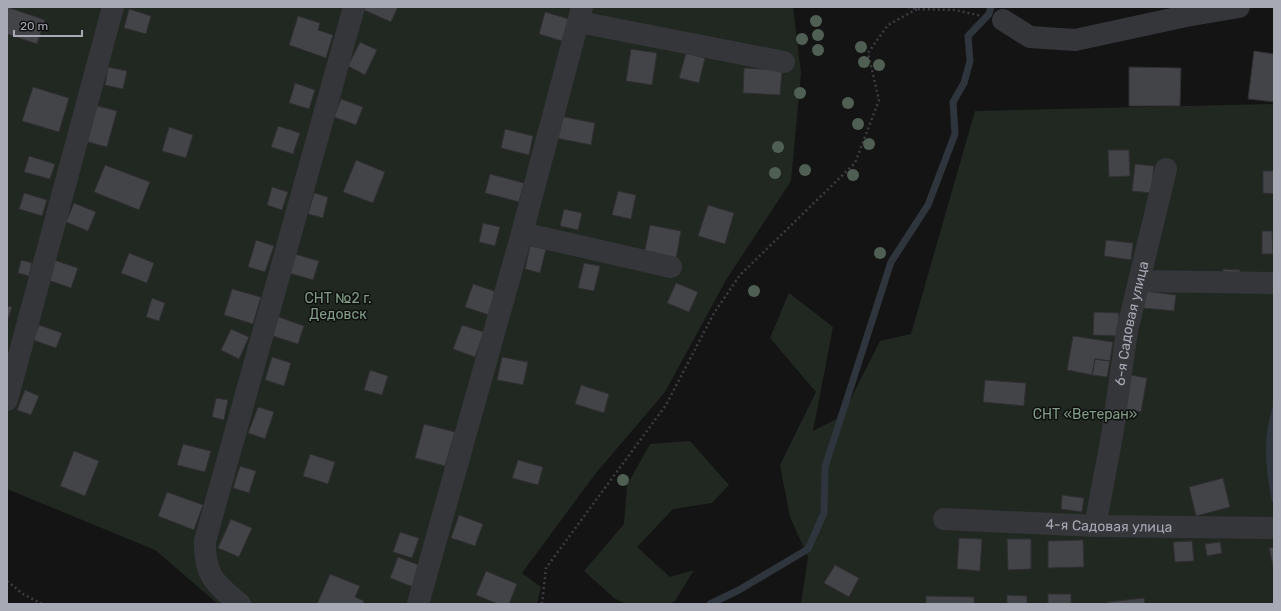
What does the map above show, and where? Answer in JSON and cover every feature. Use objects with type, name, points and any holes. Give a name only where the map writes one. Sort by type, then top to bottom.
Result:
[{"type":"street","points":[[7,400],[113,7]]},
{"type":"street","points":[[240,604],[217,585],[209,572],[205,557],[205,541],[354,7]]},
{"type":"street","points":[[1003,20],[1030,37],[1075,40],[1186,16],[1239,7]]},
{"type":"street","points":[[418,604],[522,233],[580,14],[784,62]]},
{"type":"street","name":"6-я Садовая улица","points":[[1095,526],[1112,436],[1128,331],[1141,281],[1166,169]]},
{"type":"street","points":[[522,233],[671,267]]},
{"type":"street","points":[[1141,281],[1274,283]]},
{"type":"street","name":"4-я Садовая улица","points":[[944,519],[1095,526],[1274,528]]},
{"type":"path","points":[[908,7],[917,9],[954,10],[1003,20]]},
{"type":"path","points":[[542,604],[546,568],[666,405],[714,313],[740,275],[855,163],[878,100],[868,53],[888,25],[917,9]]},
{"type":"path","points":[[7,581],[23,594],[42,604]]},
{"type":"green space","name":"СНТ №2 г. Дедовск","points":[[7,7],[793,7],[801,73],[791,181],[726,280],[665,392],[596,473],[522,573],[541,587],[537,604],[218,604],[155,550],[7,489]]},
{"type":"green space","name":"СНТ «Ветеран»","points":[[1274,104],[1274,604],[801,604],[808,557],[790,517],[780,465],[816,392],[770,338],[789,293],[833,327],[813,431],[842,416],[880,341],[911,334],[975,111]]},
{"type":"green space","points":[[690,441],[729,485],[712,503],[673,509],[637,547],[670,577],[694,570],[675,601],[670,604],[626,604],[614,598],[584,571],[624,524],[627,485],[650,444]]},
{"type":"shaded area","points":[[1274,398],[1274,502],[1272,502],[1266,458],[1266,441]]},
{"type":"building","points":[[7,7],[45,20],[37,44],[7,34]]},
{"type":"building","points":[[365,7],[398,7],[391,22],[364,10]]},
{"type":"building","points":[[129,9],[151,16],[146,34],[124,28]]},
{"type":"building","points":[[545,12],[569,19],[562,41],[539,34]]},
{"type":"building","points":[[298,16],[320,23],[318,30],[333,35],[326,58],[289,45]]},
{"type":"building","points":[[360,42],[377,50],[365,75],[348,66]]},
{"type":"building","points":[[631,49],[657,53],[652,85],[626,81]]},
{"type":"building","points":[[1254,51],[1274,54],[1274,102],[1248,99]]},
{"type":"building","points":[[686,53],[705,58],[699,83],[679,78]]},
{"type":"building","points":[[108,67],[127,71],[123,89],[105,85]]},
{"type":"building","points":[[1129,67],[1181,68],[1180,106],[1129,106]]},
{"type":"building","points":[[744,68],[782,70],[780,95],[743,93]]},
{"type":"building","points":[[295,83],[315,90],[309,109],[289,103]]},
{"type":"building","points":[[33,87],[69,98],[59,132],[22,121]]},
{"type":"building","points":[[341,99],[363,107],[356,125],[334,117]]},
{"type":"building","points":[[94,105],[117,111],[107,147],[84,141]]},
{"type":"building","points":[[555,115],[595,123],[591,145],[551,137]]},
{"type":"building","points":[[278,126],[300,133],[293,154],[271,147]]},
{"type":"building","points":[[169,127],[193,135],[186,158],[162,151]]},
{"type":"building","points":[[505,129],[533,136],[529,155],[501,148]]},
{"type":"building","points":[[1108,150],[1129,150],[1130,176],[1109,177]]},
{"type":"building","points":[[29,156],[55,164],[50,179],[24,172]]},
{"type":"building","points":[[356,160],[385,172],[373,203],[343,192]]},
{"type":"building","points":[[1135,164],[1154,166],[1151,193],[1132,191]]},
{"type":"building","points":[[105,165],[150,182],[139,210],[94,192]]},
{"type":"building","points":[[1263,171],[1274,171],[1274,194],[1263,193]]},
{"type":"building","points":[[490,174],[524,183],[519,202],[485,193]]},
{"type":"building","points":[[272,187],[288,192],[282,210],[267,205]]},
{"type":"building","points":[[618,191],[636,195],[631,219],[612,215]]},
{"type":"building","points":[[24,193],[47,200],[42,216],[19,209]]},
{"type":"building","points":[[314,193],[328,197],[323,218],[308,214]]},
{"type":"building","points":[[74,203],[96,212],[88,231],[66,222]]},
{"type":"building","points":[[708,205],[734,213],[725,244],[698,236]]},
{"type":"building","points":[[564,209],[582,213],[578,230],[560,226]]},
{"type":"building","points":[[483,223],[500,227],[495,246],[479,242]]},
{"type":"building","points":[[650,225],[681,231],[676,259],[644,254]]},
{"type":"building","points":[[1262,231],[1272,231],[1273,254],[1262,254]]},
{"type":"building","points":[[256,240],[274,246],[265,272],[248,267]]},
{"type":"building","points":[[1106,240],[1133,243],[1131,260],[1104,256]]},
{"type":"building","points":[[530,246],[546,249],[540,273],[525,269]]},
{"type":"building","points":[[129,253],[154,263],[147,283],[121,273]]},
{"type":"building","points":[[295,254],[319,261],[313,280],[289,273]]},
{"type":"building","points":[[21,260],[32,263],[29,276],[18,273]]},
{"type":"building","points":[[54,260],[78,268],[71,288],[48,280]]},
{"type":"building","points":[[584,263],[600,266],[594,291],[578,288]]},
{"type":"building","points":[[1223,269],[1240,270],[1240,278],[1223,277]]},
{"type":"building","points":[[676,283],[698,292],[689,312],[667,303]]},
{"type":"building","points":[[473,284],[497,292],[489,315],[465,307]]},
{"type":"building","points":[[232,289],[261,297],[253,324],[224,315]]},
{"type":"building","points":[[1145,291],[1176,295],[1174,311],[1143,308]]},
{"type":"building","points":[[152,298],[165,303],[159,321],[146,317]]},
{"type":"building","points":[[7,306],[12,307],[7,322]]},
{"type":"building","points":[[1094,312],[1119,313],[1118,336],[1093,335]]},
{"type":"building","points":[[276,316],[304,326],[298,344],[270,335]]},
{"type":"building","points":[[39,325],[62,333],[56,348],[33,340]]},
{"type":"building","points":[[462,325],[484,332],[475,357],[453,349]]},
{"type":"building","points":[[231,329],[249,337],[239,359],[221,350]]},
{"type":"building","points":[[1073,336],[1113,342],[1110,361],[1095,359],[1092,375],[1067,370]]},
{"type":"building","points":[[272,357],[291,363],[284,386],[265,380]]},
{"type":"building","points":[[502,357],[528,362],[523,385],[497,380]]},
{"type":"building","points":[[1095,359],[1110,361],[1107,377],[1092,375]]},
{"type":"building","points":[[370,370],[388,376],[382,395],[364,390]]},
{"type":"building","points":[[1131,375],[1147,378],[1141,412],[1125,409]]},
{"type":"building","points":[[985,380],[1026,383],[1024,406],[983,402]]},
{"type":"building","points":[[581,385],[609,394],[604,413],[575,404]]},
{"type":"building","points":[[25,390],[39,396],[31,415],[17,410]]},
{"type":"building","points":[[216,398],[228,400],[224,420],[212,417]]},
{"type":"building","points":[[258,407],[274,412],[265,439],[248,433]]},
{"type":"building","points":[[424,424],[455,432],[445,466],[415,458]]},
{"type":"building","points":[[183,444],[211,451],[205,472],[177,465]]},
{"type":"building","points":[[74,451],[99,461],[85,496],[60,486]]},
{"type":"building","points":[[310,454],[335,462],[328,484],[303,476]]},
{"type":"building","points":[[518,460],[543,467],[538,485],[512,478]]},
{"type":"building","points":[[240,466],[256,471],[249,493],[233,488]]},
{"type":"building","points":[[1223,478],[1230,507],[1196,516],[1189,487]]},
{"type":"building","points":[[167,492],[203,505],[194,530],[158,516]]},
{"type":"building","points":[[1062,495],[1084,498],[1082,512],[1061,509]]},
{"type":"building","points":[[459,515],[483,524],[475,546],[451,538]]},
{"type":"building","points":[[231,519],[252,528],[239,557],[218,548]]},
{"type":"building","points":[[400,532],[419,538],[412,558],[393,552]]},
{"type":"building","points":[[959,538],[982,539],[980,571],[957,569]]},
{"type":"building","points":[[1007,539],[1031,539],[1031,569],[1008,570]]},
{"type":"building","points":[[1083,540],[1084,567],[1048,568],[1048,541]]},
{"type":"building","points":[[1192,541],[1194,561],[1175,562],[1173,542]]},
{"type":"building","points":[[1220,542],[1222,553],[1207,556],[1205,544]]},
{"type":"building","points":[[1274,547],[1274,565],[1273,566],[1269,548]]},
{"type":"building","points":[[398,557],[421,566],[413,587],[390,578]]},
{"type":"building","points":[[835,565],[859,578],[849,597],[824,583]]},
{"type":"building","points":[[486,571],[517,584],[509,604],[498,604],[476,595]]},
{"type":"building","points":[[330,574],[360,586],[355,597],[364,601],[363,604],[317,604]]},
{"type":"building","points":[[1048,594],[1071,594],[1071,604],[1048,604]]},
{"type":"building","points":[[1007,595],[1027,596],[1027,604],[1007,604]]},
{"type":"building","points":[[926,596],[974,597],[974,604],[926,604]]},
{"type":"building","points":[[1144,598],[1145,604],[1108,604],[1108,602]]},
{"type":"waterway","points":[[710,604],[739,590],[808,549],[824,513],[825,467],[891,262],[928,205],[955,134],[953,102],[964,83],[970,61],[968,36],[989,14],[991,7]]}]
